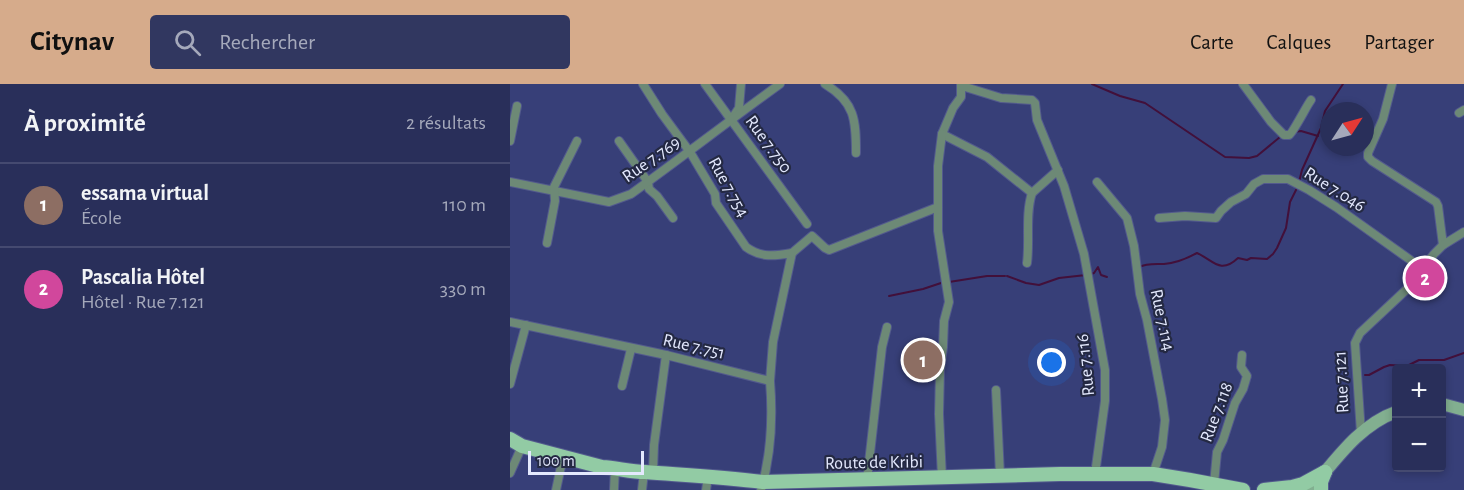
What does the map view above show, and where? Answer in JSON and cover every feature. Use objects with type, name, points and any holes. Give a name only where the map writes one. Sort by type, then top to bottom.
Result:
[{"type":"main road","points":[[1446,405],[1464,410]]},
{"type":"main road","points":[[1310,490],[1337,457],[1361,433],[1380,419],[1392,414]]},
{"type":"main road","name":"Route de Kribi","points":[[516,443],[602,467],[648,472],[707,483],[762,486],[1000,476],[1153,474],[1244,490]]},
{"type":"main road","points":[[1264,490],[1303,484],[1325,472]]},
{"type":"main road","points":[[1321,490],[1325,472]]},
{"type":"street","name":"Rue 7.754","points":[[643,84],[690,152],[715,194],[716,203],[746,247],[760,255],[792,253]]},
{"type":"street","name":"Rue 7.750","points":[[705,84],[807,224]]},
{"type":"street","points":[[731,119],[739,108],[741,84]]},
{"type":"street","name":"Rue 7.769","points":[[510,182],[609,202],[631,195],[780,84]]},
{"type":"street","points":[[825,84],[837,91],[848,102],[853,114],[856,153]]},
{"type":"street","points":[[1243,84],[1271,122],[1284,135],[1294,131],[1311,100]]},
{"type":"street","points":[[1392,84],[1383,119],[1368,157],[1436,202],[1443,245]]},
{"type":"street","points":[[942,478],[939,414],[940,370],[944,321],[949,302],[938,231],[938,166],[942,134],[953,108],[961,97],[962,85]]},
{"type":"street","name":"Rue 7.116","points":[[962,85],[1001,98],[1032,100],[1035,103],[1036,120],[1069,202],[1084,254],[1105,374],[1105,405],[1095,474]]},
{"type":"street","points":[[510,141],[517,106]]},
{"type":"street","points":[[942,134],[987,157],[1032,194]]},
{"type":"street","points":[[547,243],[555,201],[554,187],[577,141]]},
{"type":"street","points":[[619,141],[648,182],[649,189],[673,218]]},
{"type":"street","points":[[1027,263],[1029,206],[1032,194],[1058,170]]},
{"type":"street","name":"Rue 7.046","points":[[1160,218],[1185,216],[1216,219],[1226,207],[1263,179],[1288,179],[1336,207],[1424,269]]},
{"type":"street","name":"Rue 7.114","points":[[1097,182],[1127,218],[1134,246],[1140,294],[1147,320],[1165,420],[1162,447],[1153,474]]},
{"type":"street","points":[[762,486],[770,445],[770,381],[773,342],[792,253],[812,236],[829,250],[938,207]]},
{"type":"street","name":"Rue 7.121","points":[[1361,433],[1355,343],[1360,333],[1407,289],[1443,245],[1464,232]]},
{"type":"street","name":"Rue 7.751","points":[[510,322],[770,381]]},
{"type":"street","points":[[510,384],[526,326]]},
{"type":"street","points":[[858,483],[887,327]]},
{"type":"street","points":[[622,386],[631,349]]},
{"type":"street","name":"Rue 7.118","points":[[1214,484],[1217,452],[1247,376],[1241,367],[1242,355]]},
{"type":"street","points":[[642,490],[654,445],[666,356]]},
{"type":"street","points":[[996,390],[1000,476]]},
{"type":"street","points":[[510,473],[516,443]]},
{"type":"street","points":[[556,490],[563,457]]},
{"type":"street","points":[[614,490],[615,468]]},
{"type":"waterway","points":[[1092,84],[1120,96],[1145,103],[1225,157],[1257,156],[1280,137]]},
{"type":"waterway","points":[[1299,182],[1321,128],[1325,111],[1343,84]]},
{"type":"waterway","points":[[1294,132],[1301,131],[1318,136]]},
{"type":"waterway","points":[[1139,267],[1148,264],[1173,263],[1197,253],[1221,266],[1232,263],[1238,258],[1267,259],[1277,248],[1286,228],[1290,202],[1298,186]]},
{"type":"waterway","points":[[1091,274],[1098,267],[1101,275],[1107,277]]},
{"type":"waterway","points":[[1007,276],[1039,285],[1059,278],[1086,275]]},
{"type":"waterway","points":[[949,282],[987,276],[1005,276]]},
{"type":"waterway","points":[[889,296],[944,282]]},
{"type":"waterway","points":[[1365,375],[1390,365],[1407,366],[1419,360],[1444,360],[1464,353]]},
{"type":"place","name":"Pascalia Hôtel","points":[[1425,278]]},
{"type":"place","name":"essama virtual","points":[[923,360]]}]
